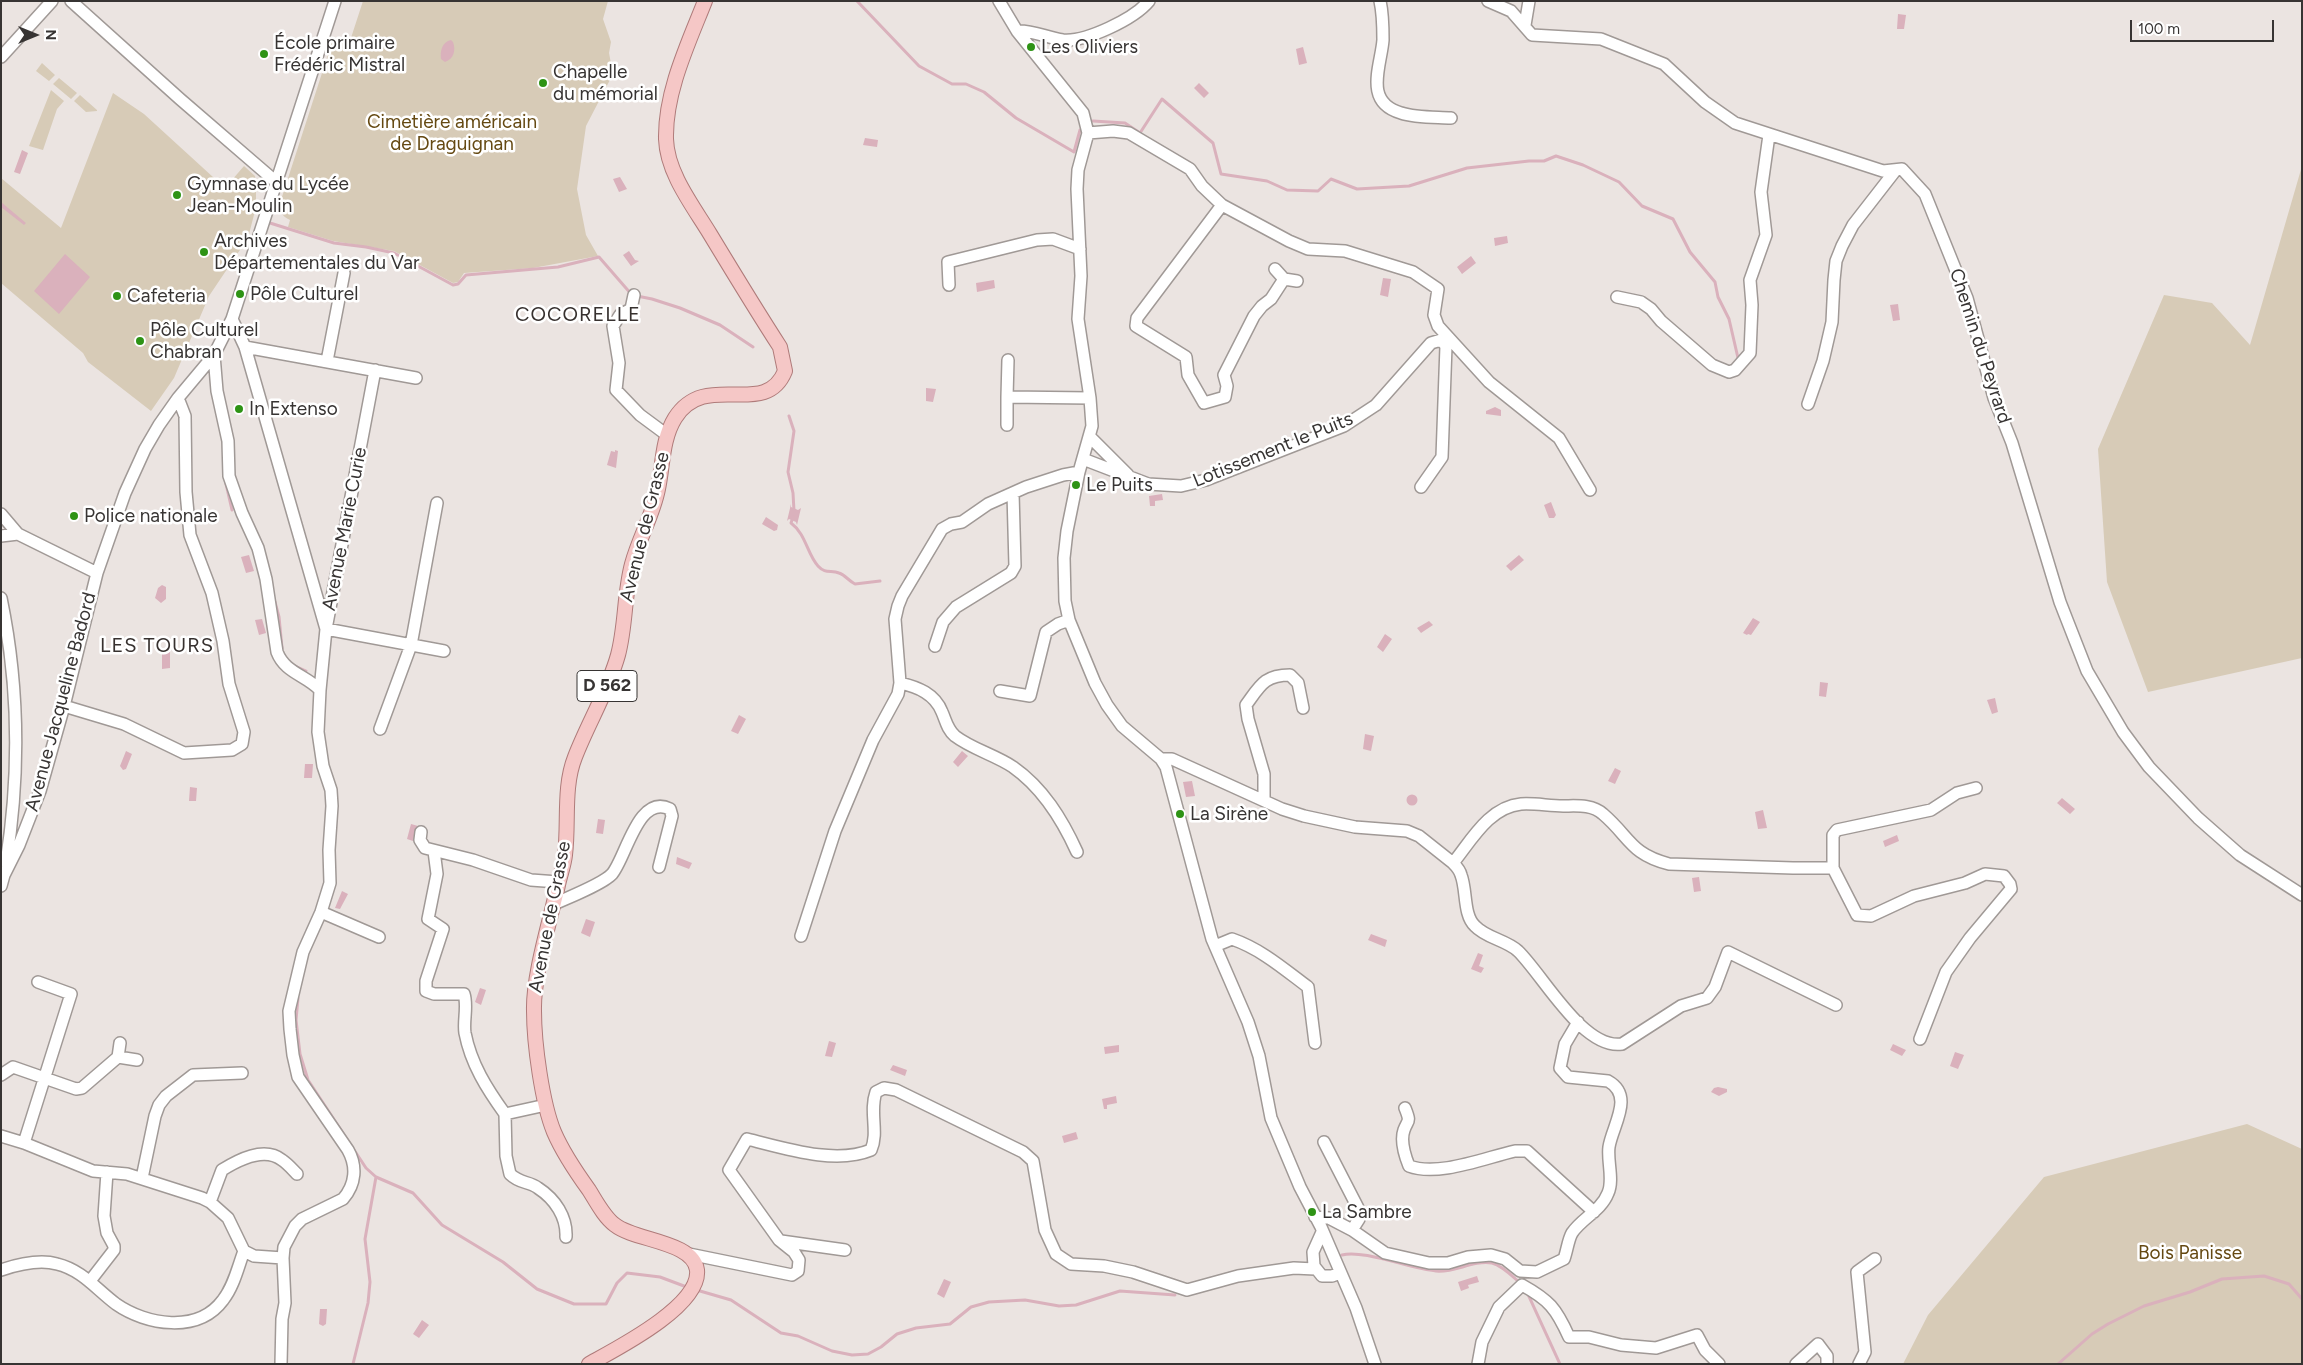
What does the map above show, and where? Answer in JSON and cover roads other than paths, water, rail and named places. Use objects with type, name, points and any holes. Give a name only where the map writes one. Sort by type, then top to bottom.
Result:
[{"type":"main road","name":"Avenue de Grasse","points":[[689,1254],[614,1224],[568,1160],[554,1132],[546,1105],[534,1010],[535,987],[565,857],[570,778],[574,759],[610,680],[618,655],[632,562],[653,509],[667,435],[674,420],[689,403],[715,394],[752,395],[766,393],[774,389],[785,371],[780,347],[686,195],[667,152],[667,119],[672,92],[704,1]]},
{"type":"main road","points":[[589,1364],[652,1328],[675,1310],[695,1282],[697,1269],[689,1254]]},
{"type":"street","points":[[1,57],[52,1]]},
{"type":"street","points":[[71,1],[275,181]]},
{"type":"street","name":"Avenue Jacqueline Badord","points":[[3,880],[40,791],[64,706],[97,573],[125,493],[145,449],[178,398],[211,359],[232,319],[275,181],[335,1]]},
{"type":"street","points":[[1000,1],[1017,31],[1083,113],[1088,134],[1078,180],[1080,249],[1079,331],[1084,353],[1092,426],[1091,438],[1079,472],[1067,530],[1064,558],[1064,592],[1069,620],[1095,683],[1107,705],[1122,726],[1161,759],[1166,767],[1214,946],[1248,1022],[1259,1056],[1271,1118],[1300,1187],[1356,1308],[1375,1364]]},
{"type":"street","points":[[1380,1],[1383,14],[1382,41],[1376,75],[1377,89],[1382,99],[1390,108],[1402,113],[1452,118]]},
{"type":"street","name":"Chemin du Peyrard","points":[[1488,1],[1511,11],[1532,35],[1601,39],[1664,64],[1706,102],[1735,123],[1883,170],[1895,171],[1902,169],[1925,194],[1967,298],[1994,398],[2012,443],[2060,602],[2075,645],[2094,685],[2123,732],[2149,767],[2198,818],[2240,855],[2302,895]]},
{"type":"street","points":[[1525,25],[1530,1]]},
{"type":"street","points":[[1017,31],[1044,34],[1063,40],[1081,38],[1104,30],[1151,2]]},
{"type":"street","points":[[1088,134],[1113,131],[1128,133],[1190,168],[1202,186],[1222,205],[1289,241],[1308,249],[1345,251],[1413,272],[1438,289],[1434,315],[1438,326],[1489,382],[1559,438],[1590,490]]},
{"type":"street","points":[[1617,297],[1641,302],[1712,365],[1729,372],[1735,370],[1750,353],[1752,305],[1750,280],[1766,235],[1761,192],[1769,135]]},
{"type":"street","points":[[1808,404],[1823,361],[1832,322],[1835,270],[1842,246],[1853,225],[1895,171]]},
{"type":"street","points":[[1222,205],[1136,318],[1136,326],[1186,357],[1188,375],[1204,403],[1225,397],[1227,386],[1224,375],[1254,316],[1271,299],[1284,279]]},
{"type":"street","points":[[949,285],[948,262],[1037,240],[1053,239],[1080,249]]},
{"type":"street","points":[[1275,269],[1284,279],[1297,281]]},
{"type":"street","points":[[328,361],[344,274]]},
{"type":"street","points":[[634,298],[631,309],[620,315],[613,326],[618,363],[616,390],[640,415],[667,435]]},
{"type":"street","points":[[232,319],[245,347],[326,630],[318,732],[323,766],[331,790],[332,806],[328,850],[330,882],[321,912],[303,952],[289,1011],[293,1055],[298,1077],[348,1150],[355,1166],[348,1193],[338,1203],[311,1213],[295,1226],[284,1247],[285,1303],[281,1333],[281,1364]]},
{"type":"street","name":"Lotissement le Puits","points":[[1084,459],[1148,484],[1181,486],[1198,482],[1344,426],[1376,405],[1431,343],[1441,340],[1446,346],[1442,457],[1421,487]]},
{"type":"street","points":[[245,347],[416,378]]},
{"type":"street","points":[[211,359],[228,441],[229,476],[242,513],[258,548],[266,579],[277,652],[281,662],[288,669],[321,686]]},
{"type":"street","points":[[1007,426],[1008,360]]},
{"type":"street","name":"Avenue Marie Curie","points":[[375,370],[326,630],[444,651]]},
{"type":"street","points":[[1007,397],[1090,398]]},
{"type":"street","points":[[64,706],[124,724],[184,753],[232,750],[242,744],[244,732],[229,684],[224,641],[212,593],[190,535],[186,492],[185,416],[178,398]]},
{"type":"street","points":[[1091,438],[1131,478]]},
{"type":"street","points":[[801,936],[835,831],[874,740],[898,694],[900,683],[896,614],[902,596],[938,533],[951,524],[969,519],[988,504],[1013,493],[1063,475],[1079,472]]},
{"type":"street","points":[[935,646],[943,622],[956,606],[1011,574],[1014,566],[1013,493]]},
{"type":"street","points":[[380,729],[411,645],[437,503]]},
{"type":"street","points":[[1,514],[18,534],[97,573]]},
{"type":"street","points":[[1,536],[18,534]]},
{"type":"street","points":[[1,598],[12,656],[15,718],[13,807],[3,880]]},
{"type":"street","points":[[1000,691],[1030,696],[1046,632],[1058,624],[1069,620]]},
{"type":"street","points":[[1264,800],[1264,774],[1248,719],[1246,705],[1267,679],[1278,675],[1290,675],[1298,683],[1303,708]]},
{"type":"street","points":[[900,683],[914,686],[938,702],[948,728],[960,740],[1013,767],[1032,783],[1062,819],[1077,852]]},
{"type":"street","points":[[1161,759],[1172,759],[1282,808],[1324,821],[1355,827],[1407,831],[1419,836],[1453,862],[1461,874],[1469,917],[1474,926],[1518,951],[1578,1022],[1600,1040],[1612,1045],[1622,1044],[1681,1006],[1706,998],[1716,987],[1728,952],[1836,1005]]},
{"type":"street","points":[[1920,1040],[1946,972],[1970,938],[2010,889],[2010,884],[2004,876],[1985,874],[1965,883],[1914,896],[1871,916],[1856,915],[1833,868],[1833,835],[1837,830],[1931,810],[1957,793],[1976,788]]},
{"type":"street","points":[[1453,862],[1496,812],[1508,806],[1531,804],[1585,806],[1597,809],[1640,853],[1654,860],[1669,864],[1833,868]]},
{"type":"street","points":[[554,904],[612,875],[634,828],[641,819],[655,808],[663,806],[670,809],[672,816],[659,867]]},
{"type":"street","points":[[421,832],[420,840],[425,848],[473,860],[531,880],[558,882]]},
{"type":"street","points":[[434,851],[437,874],[428,919],[443,930],[426,982],[426,991],[434,994],[464,994],[465,1032],[472,1057],[486,1088],[505,1114],[506,1156],[510,1174],[522,1183],[537,1187],[562,1213],[566,1237]]},
{"type":"street","points":[[321,912],[379,938]]},
{"type":"street","points":[[1214,946],[1232,939],[1248,945],[1308,987],[1315,1043]]},
{"type":"street","points":[[24,1143],[71,994],[38,982]]},
{"type":"street","points":[[1314,1217],[1329,1218],[1352,1230],[1385,1253],[1429,1263],[1448,1263],[1468,1257],[1491,1255],[1505,1259],[1520,1271],[1537,1272],[1564,1259],[1572,1233],[1594,1212],[1609,1192],[1609,1147],[1618,1122],[1621,1102],[1619,1089],[1608,1081],[1568,1077],[1560,1068],[1566,1044],[1578,1022]]},
{"type":"street","points":[[1,1075],[13,1067],[76,1089],[82,1088],[118,1057],[120,1043]]},
{"type":"street","points":[[118,1057],[137,1060]]},
{"type":"street","points":[[142,1178],[155,1116],[159,1105],[166,1096],[193,1075],[242,1073]]},
{"type":"street","points":[[689,1254],[792,1275],[798,1271],[799,1260],[794,1252],[779,1240],[729,1170],[747,1140],[808,1154],[859,1155],[871,1150],[875,1141],[872,1103],[876,1092],[884,1088],[896,1090],[1023,1152],[1033,1161],[1045,1230],[1056,1254],[1071,1264],[1104,1266],[1133,1272],[1188,1290],[1238,1276],[1294,1268],[1315,1269]]},
{"type":"street","points":[[505,1114],[546,1105]]},
{"type":"street","points":[[1405,1108],[1409,1117],[1408,1124],[1404,1130],[1404,1155],[1409,1166],[1419,1170],[1438,1170],[1515,1151],[1527,1151],[1594,1212]]},
{"type":"street","points":[[1,1136],[24,1143],[93,1171],[127,1174],[210,1202],[228,1218],[244,1251],[254,1256],[283,1258]]},
{"type":"street","points":[[1324,1142],[1358,1208],[1359,1219],[1352,1230]]},
{"type":"street","points":[[210,1202],[222,1170],[243,1159],[268,1154],[281,1159],[297,1174]]},
{"type":"street","points":[[90,1281],[114,1250],[105,1225],[107,1172]]},
{"type":"street","points":[[1322,1232],[1317,1240],[1313,1256],[1315,1269],[1322,1276],[1340,1273]]},
{"type":"street","points":[[779,1240],[845,1250]]},
{"type":"street","points":[[1,1270],[38,1261],[56,1263],[76,1271],[116,1304],[132,1313],[166,1322],[195,1320],[216,1308],[223,1300],[230,1289],[244,1251]]},
{"type":"street","points":[[1294,1268],[1313,1256]]},
{"type":"street","points":[[1859,1364],[1864,1352],[1857,1272],[1875,1260]]},
{"type":"street","points":[[1478,1364],[1482,1342],[1499,1307],[1522,1285],[1545,1298],[1560,1316],[1570,1337],[1589,1337],[1621,1345],[1656,1348],[1697,1336],[1705,1350],[1719,1364]]},
{"type":"street","points":[[1796,1364],[1818,1344],[1827,1356],[1827,1364]]},
{"type":"waterway","points":[[857,1],[919,66],[952,84],[966,84],[984,92],[1016,118],[1074,152],[1080,130]]},
{"type":"waterway","points":[[1093,121],[1125,123],[1140,133],[1162,99],[1213,143],[1221,174],[1267,181],[1287,190],[1318,191],[1331,179],[1357,189],[1409,186],[1467,168],[1544,161],[1556,156],[1583,165],[1619,182],[1642,206],[1673,219],[1690,252],[1715,282],[1718,297],[1729,319],[1738,358]]},
{"type":"waterway","points":[[270,223],[334,243],[394,253],[453,285],[458,284],[466,275],[558,267],[599,257],[632,295],[680,308],[720,325],[753,347]]},
{"type":"waterway","points":[[789,416],[794,431],[788,472],[793,493],[794,511]]},
{"type":"waterway","points":[[226,484],[232,510]]},
{"type":"waterway","points":[[793,517],[791,523],[800,533],[811,556],[821,568],[841,574],[855,584],[880,581]]},
{"type":"waterway","points":[[275,602],[279,617],[282,648]]},
{"type":"waterway","points":[[295,666],[306,671]]},
{"type":"waterway","points":[[298,998],[296,1020],[300,1054],[308,1080],[366,1168],[376,1177],[413,1193],[442,1225],[503,1262],[537,1289],[574,1304],[606,1304],[617,1283],[627,1273],[660,1277],[684,1286]]},
{"type":"waterway","points":[[353,1364],[368,1303],[370,1282],[365,1239],[376,1177]]},
{"type":"waterway","points":[[1342,1255],[1351,1254],[1374,1257],[1436,1271],[1450,1270],[1477,1263],[1492,1263],[1504,1269],[1520,1283]]},
{"type":"waterway","points":[[2058,1364],[2092,1334],[2108,1324],[2144,1306],[2190,1292],[2222,1279],[2264,1276],[2289,1284],[2302,1299]]},
{"type":"waterway","points":[[700,1291],[731,1300],[781,1333],[798,1336],[832,1351],[852,1355],[868,1354],[881,1347],[897,1334],[916,1328],[950,1324],[971,1307],[989,1302],[1025,1300],[1059,1306],[1076,1305],[1120,1291],[1175,1295]]},
{"type":"waterway","points":[[1527,1292],[1560,1364]]},
{"type":"place","name":"Les Oliviers","points":[[1031,47]]},
{"type":"place","name":"École primaire Frédéric Mistral","points":[[264,54]]},
{"type":"place","name":"Chapelle du mémorial","points":[[543,83]]},
{"type":"place","name":"Gymnase du Lycée Jean-Moulin","points":[[177,195]]},
{"type":"place","name":"Archives Départementales du Var","points":[[204,252]]},
{"type":"place","name":"Pôle Culturel","points":[[240,294]]},
{"type":"place","name":"Cafeteria","points":[[117,296]]},
{"type":"place","name":"Pôle Culturel Chabran","points":[[140,341]]},
{"type":"place","name":"In Extenso","points":[[239,409]]},
{"type":"place","name":"Le Puits","points":[[1076,485]]},
{"type":"place","name":"Police nationale","points":[[74,516]]},
{"type":"place","name":"La Sirène","points":[[1180,814]]},
{"type":"place","name":"La Sambre","points":[[1312,1212]]},
{"type":"district","name":"COCORELLE","points":[[578,315]]},
{"type":"district","name":"LES TOURS","points":[[157,646]]},
{"type":"park label","name":"Cimetière américain de Draguignan","points":[[452,133]]},
{"type":"park label","name":"Bois Panisse","points":[[2190,1253]]}]
